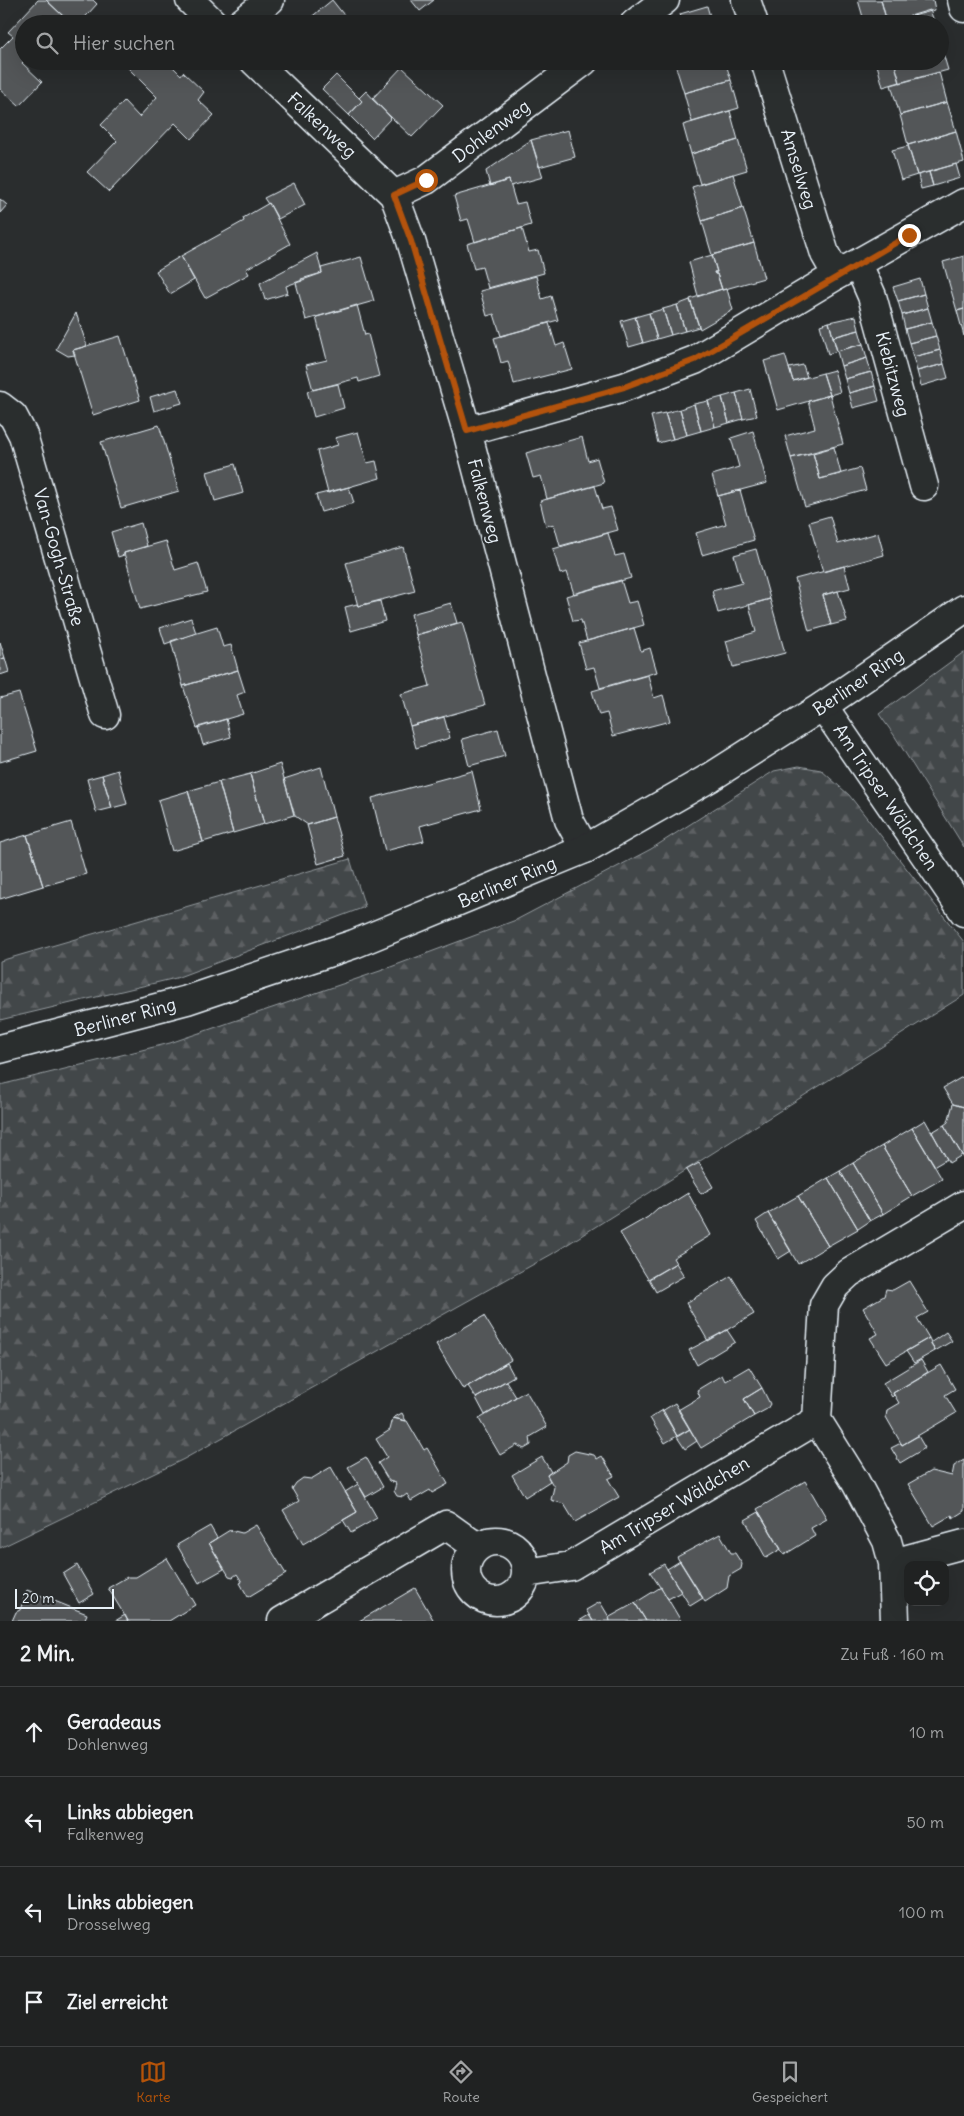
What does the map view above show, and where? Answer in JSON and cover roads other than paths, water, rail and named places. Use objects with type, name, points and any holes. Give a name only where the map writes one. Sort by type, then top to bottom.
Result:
[{"type":"street","points":[[190,0],[205,15]]},
{"type":"street","points":[[251,15],[270,0]]},
{"type":"street","points":[[646,15],[665,0]]},
{"type":"street","points":[[746,0],[751,15]]},
{"type":"street","points":[[962,0],[964,8]]},
{"type":"street","name":"Falkenweg","points":[[264,70],[383,182],[394,195],[411,241],[467,431],[568,820],[585,849]]},
{"type":"street","name":"Dohlenweg","points":[[394,195],[426,180],[572,70]]},
{"type":"street","name":"Amselweg","points":[[768,70],[825,254],[847,270]]},
{"type":"street","points":[[467,431],[624,387],[695,360],[964,203]]},
{"type":"street","name":"Kiebitzweg","points":[[847,270],[872,296],[924,486]]},
{"type":"street","name":"Van-Gogh-Straße","points":[[0,406],[13,416],[23,435],[105,714]]},
{"type":"street","name":"Berliner Ring","points":[[0,1048],[187,1000],[336,950],[585,849],[711,777],[824,706],[964,609]]},
{"type":"street","name":"Am Tripser Wäldchen","points":[[824,706],[964,912]]},
{"type":"street","points":[[895,1621],[894,1563],[887,1541],[817,1420],[824,1306],[835,1286],[849,1273],[964,1205]]},
{"type":"street","name":"Am Tripser Wäldchen","points":[[526,1574],[570,1566],[817,1420]]},
{"type":"street","points":[[282,1621],[446,1525],[477,1547]]},
{"type":"street","points":[[498,1541],[508,1543],[523,1557],[526,1574],[522,1587],[515,1594],[506,1599],[495,1601],[485,1599],[476,1593],[466,1575],[467,1565],[477,1547],[498,1541]]},
{"type":"street","points":[[894,1563],[964,1544]]}]
